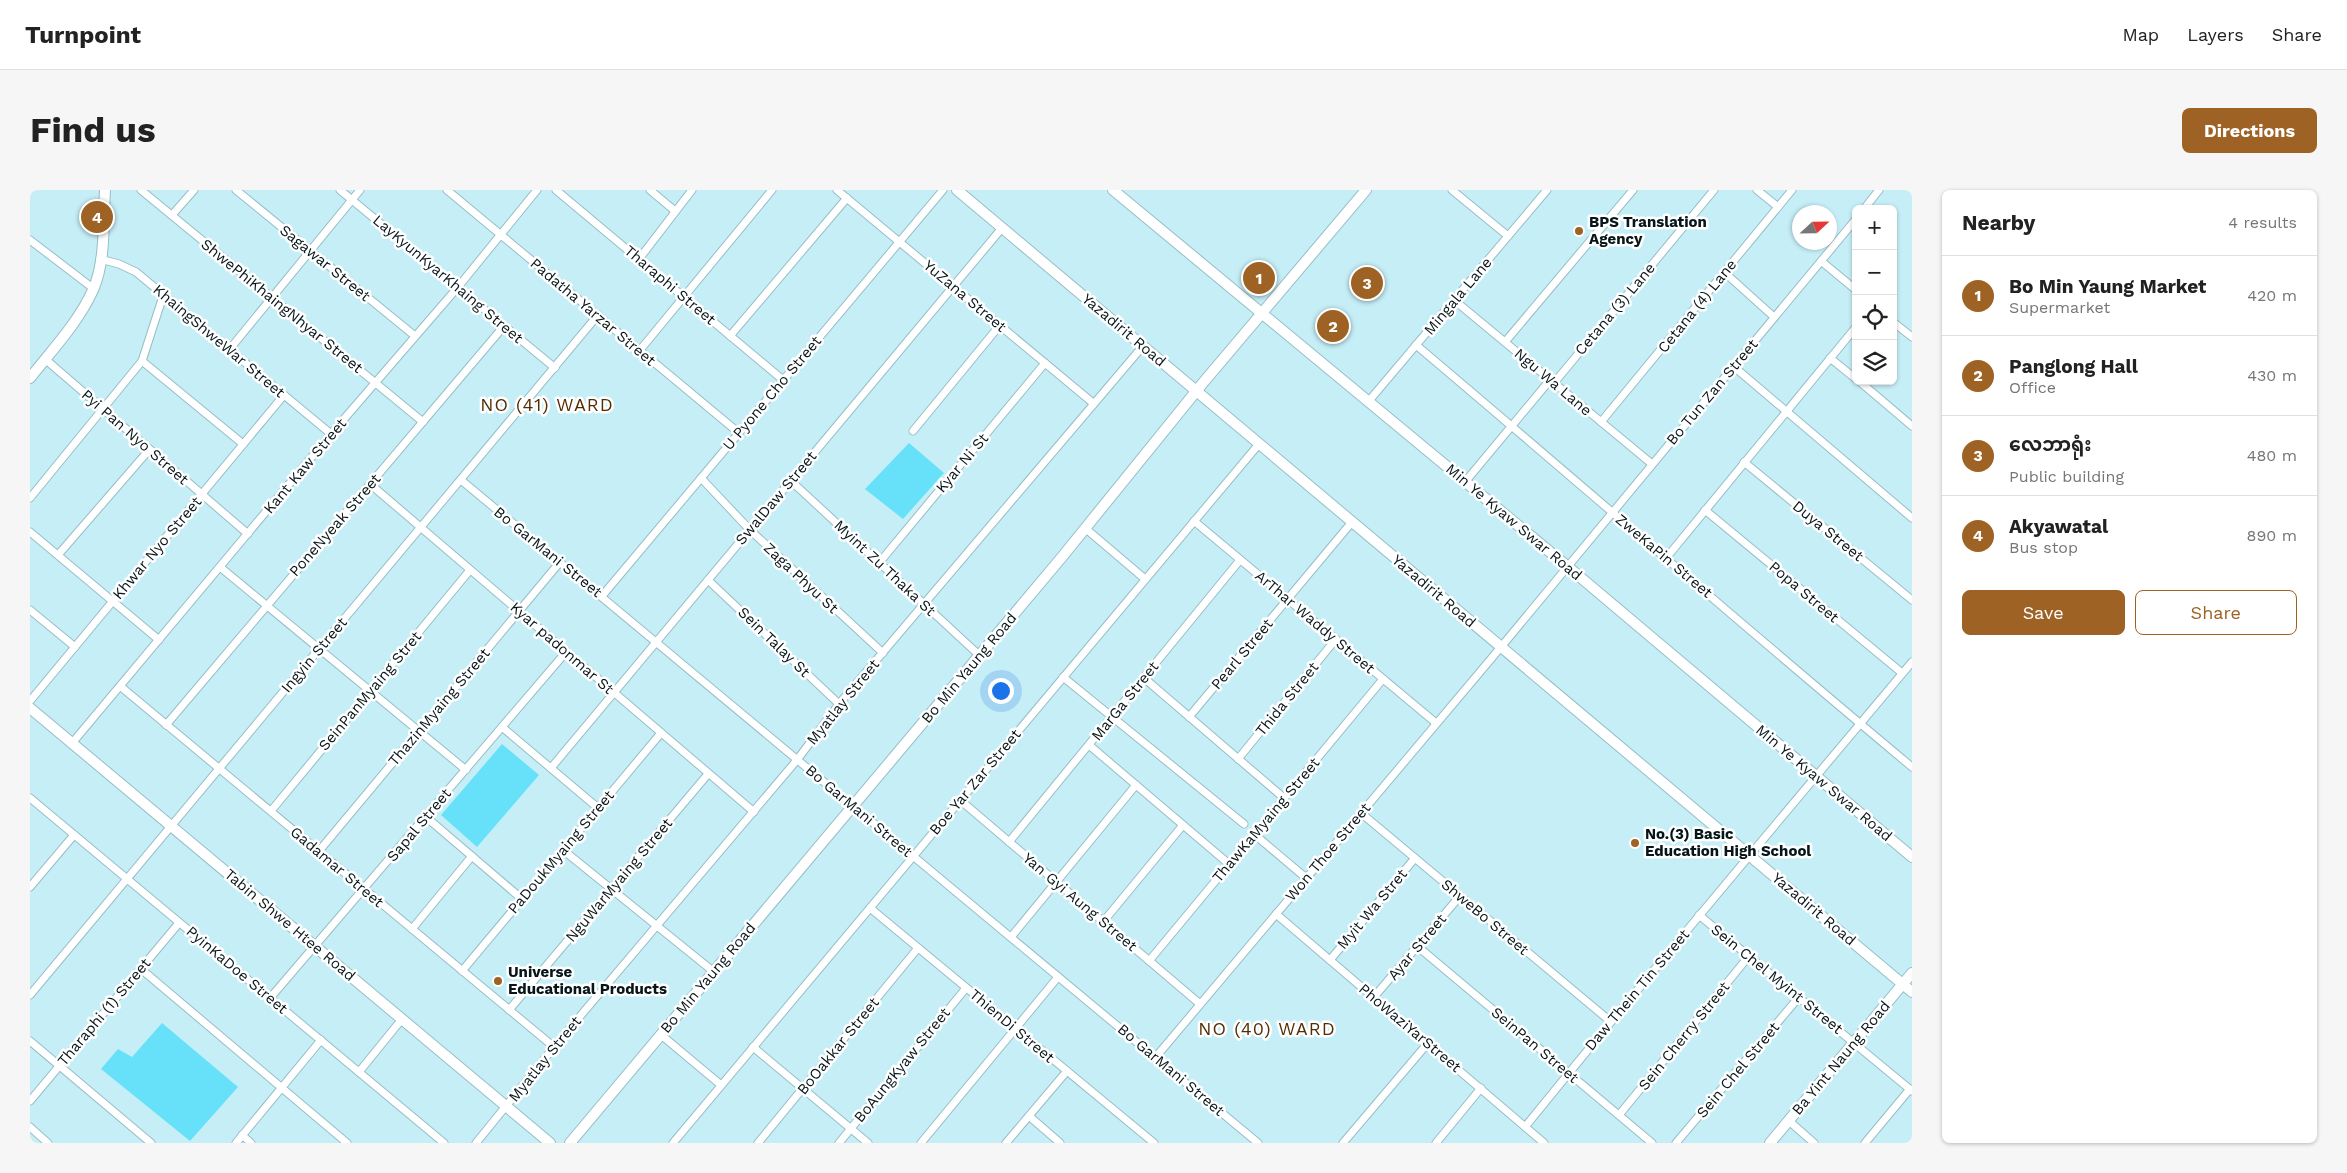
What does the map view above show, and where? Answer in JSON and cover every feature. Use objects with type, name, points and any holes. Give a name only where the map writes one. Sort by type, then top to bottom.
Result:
[{"type":"street","points":[[30,378],[74,323],[94,289],[100,259],[105,190]]},
{"type":"street","name":"ShwePhiKhaingNhyar Street","points":[[141,190],[423,422]]},
{"type":"street","points":[[172,215],[194,190]]},
{"type":"street","name":"Sagawar Street","points":[[236,190],[414,336]]},
{"type":"street","name":"LayKyunKyarKhaing Street","points":[[340,190],[555,368]]},
{"type":"street","points":[[229,350],[360,190]]},
{"type":"street","name":"Padatha Yarzar Street","points":[[447,190],[739,433]]},
{"type":"street","name":"Kant Kaw Street","points":[[73,742],[414,336],[458,288],[537,190]]},
{"type":"street","name":"Tharaphi Street","points":[[556,190],[783,380]]},
{"type":"street","points":[[650,190],[675,211]]},
{"type":"street","points":[[638,259],[692,190]]},
{"type":"street","points":[[640,350],[772,190]]},
{"type":"street","name":"YuZana Street","points":[[837,190],[1093,403]]},
{"type":"street","name":"U Pyone Cho Street","points":[[602,596],[943,190]]},
{"type":"street","name":"Yazadirit Road","points":[[957,190],[1143,346],[1202,384],[1259,444],[1912,992]]},
{"type":"street","name":"Bo Min Yaung Road","points":[[570,1143],[1085,528],[1247,330],[1366,190]]},
{"type":"street","points":[[1452,190],[1460,193],[1508,236]]},
{"type":"street","name":"Mingala Lane","points":[[1368,402],[1547,190]]},
{"type":"street","points":[[1505,342],[1633,190]]},
{"type":"street","name":"Cetana (3) Lane","points":[[1465,482],[1714,190]]},
{"type":"street","points":[[1757,190],[1778,207]]},
{"type":"street","name":"Cetana (4) Lane","points":[[1601,422],[1792,190]]},
{"type":"street","points":[[1867,205],[1879,190]]},
{"type":"street","name":"Min Ye Kyaw Swar Road","points":[[1116,191],[1258,317],[1368,402],[1567,566],[1912,857]]},
{"type":"street","points":[[730,336],[847,198]]},
{"type":"street","name":"Bo Tun Zan Street","points":[[1501,646],[1852,223]]},
{"type":"street","name":"SwalDaw Street","points":[[551,768],[1002,228]]},
{"type":"street","points":[[30,240],[94,289]]},
{"type":"street","name":"KhaingShweWar Street","points":[[100,259],[119,264],[136,272],[331,434]]},
{"type":"street","points":[[1821,261],[1852,287]]},
{"type":"street","points":[[1724,272],[1774,317]]},
{"type":"street","points":[[30,498],[142,361],[163,296]]},
{"type":"street","name":"Ngu Wa Lane","points":[[1454,300],[1652,464]]},
{"type":"street","name":"Ingyin Street","points":[[30,995],[598,315]]},
{"type":"street","points":[[912,430],[1000,325]]},
{"type":"street","points":[[1897,325],[1912,337]]},
{"type":"street","name":"PoneNyeak Street","points":[[166,725],[504,326]]},
{"type":"street","points":[[1666,558],[1852,332]]},
{"type":"street","name":"ZweKaPin Street","points":[[1416,345],[1611,513],[1911,764]]},
{"type":"street","name":"Myatlay Street","points":[[507,1106],[554,1047],[797,760],[839,704],[1143,346]]},
{"type":"street","points":[[1830,358],[1852,376]]},
{"type":"street","name":"Pyi Pan Nyo Street","points":[[45,359],[248,534]]},
{"type":"street","points":[[142,361],[243,444]]},
{"type":"street","name":"Kyar Ni St","points":[[879,563],[1046,363]]},
{"type":"street","points":[[1733,366],[1912,518]]},
{"type":"street","points":[[1863,385],[1912,426]]},
{"type":"street","name":"Khwar Nyo Street","points":[[30,701],[284,395]]},
{"type":"street","name":"Boe Yar Zar Street","points":[[673,1143],[1259,444]]},
{"type":"street","points":[[58,555],[149,450]]},
{"type":"street","name":"Duya Street","points":[[1744,462],[1912,600]]},
{"type":"street","name":"Zaga Phyu St","points":[[701,478],[750,530],[883,653]]},
{"type":"street","name":"Bo GarMani Street","points":[[461,480],[1258,1143]]},
{"type":"street","name":"Myint Zu Thaka St","points":[[791,481],[979,655]]},
{"type":"street","name":"Kyar padonmar St","points":[[370,484],[754,812]]},
{"type":"street","name":"Popa Street","points":[[1706,510],[1902,674]]},
{"type":"street","name":"ArThar Waddy Street","points":[[1194,521],[1436,723]]},
{"type":"street","name":"Pearl Street","points":[[1189,717],[1352,522]]},
{"type":"street","points":[[1085,528],[1145,579]]},
{"type":"street","points":[[30,532],[159,640]]},
{"type":"street","name":"MarGa Street","points":[[1009,842],[1240,560]]},
{"type":"street","name":"ThazinMyaing Street","points":[[319,851],[560,562]]},
{"type":"street","points":[[220,567],[466,770]]},
{"type":"street","name":"SeinPanMyaing Stret","points":[[270,811],[470,570]]},
{"type":"street","name":"Sein Talay St","points":[[708,580],[839,704]]},
{"type":"street","points":[[30,610],[75,646]]},
{"type":"street","name":"Thida Street","points":[[1238,760],[1336,639]]},
{"type":"street","name":"Won Thoe Street","points":[[1155,1058],[1501,646]]},
{"type":"street","name":"Sapal Street","points":[[270,997],[566,652]]},
{"type":"street","name":"Daw Thein Tin Street","points":[[1525,1127],[1610,1021],[1749,855],[1817,778],[1860,722],[1912,662]]},
{"type":"street","points":[[1063,677],[1244,824]]},
{"type":"street","points":[[1144,678],[1284,798]]},
{"type":"street","name":"ThawKaMyaing Street","points":[[1149,960],[1383,679]]},
{"type":"street","name":"Gadamar Street","points":[[120,686],[554,1047]]},
{"type":"street","name":"Tabin Shwe Htee Road","points":[[30,708],[73,742],[550,1143]]},
{"type":"street","points":[[502,727],[598,808]]},
{"type":"street","name":"PaDoukMyaing Street","points":[[462,971],[661,733]]},
{"type":"street","points":[[1088,745],[1229,864]]},
{"type":"street","name":"NguWarMyaing Street","points":[[510,1010],[708,774]]},
{"type":"street","points":[[1011,937],[1136,785]]},
{"type":"street","name":"PyinKaDoe Street","points":[[30,798],[444,1143]]},
{"type":"street","name":"Yan Gyi Aung Street","points":[[960,800],[1200,1004]]},
{"type":"street","name":"ShweBo Street","points":[[1361,813],[1610,1021]]},
{"type":"street","points":[[426,816],[522,899]]},
{"type":"street","points":[[1103,922],[1183,825]]},
{"type":"street","points":[[1254,834],[1306,878]]},
{"type":"street","points":[[31,883],[74,835]]},
{"type":"street","points":[[563,850],[714,972]]},
{"type":"street","points":[[412,929],[472,856]]},
{"type":"street","name":"Myit Wa Stret","points":[[1330,960],[1414,858]]},
{"type":"street","name":"Ayar Street","points":[[1374,997],[1460,896]]},
{"type":"street","name":"ThienDi Street","points":[[870,908],[1154,1143]]},
{"type":"street","name":"PhoWaziYarStreet","points":[[1276,914],[1544,1143]]},
{"type":"street","name":"Sein Chel Myint Street","points":[[1699,915],[1911,1090]]},
{"type":"street","name":"Tharaphi (1) Street","points":[[30,1101],[179,922]]},
{"type":"street","name":"SeinPan Street","points":[[1417,946],[1652,1143]]},
{"type":"street","name":"BoOakkar Street","points":[[758,1143],[918,948]]},
{"type":"street","name":"Sein Cherry Street","points":[[1619,1115],[1749,956]]},
{"type":"street","points":[[140,969],[347,1143]]},
{"type":"street","name":"Ba Yint Naung Road","points":[[1770,1143],[1912,973]]},
{"type":"street","points":[[921,1143],[1058,976]]},
{"type":"street","name":"BoAungKyaw Street","points":[[839,1143],[966,988]]},
{"type":"street","name":"Sein Chel Street","points":[[1676,1143],[1799,998]]},
{"type":"street","points":[[359,1072],[402,1019]]},
{"type":"street","points":[[660,1034],[721,1085]]},
{"type":"street","points":[[236,1143],[321,1040]]},
{"type":"street","points":[[30,1041],[151,1143]]},
{"type":"street","points":[[1344,1143],[1428,1043]]},
{"type":"street","points":[[753,1047],[868,1143]]},
{"type":"street","points":[[1006,1143],[1067,1071]]},
{"type":"street","points":[[1437,1143],[1481,1088]]},
{"type":"street","points":[[1865,1143],[1911,1090]]},
{"type":"street","points":[[476,1143],[507,1106]]},
{"type":"street","points":[[1029,1116],[1060,1143]]},
{"type":"street","points":[[1789,1121],[1814,1143]]},
{"type":"street","points":[[30,1127],[48,1143]]},
{"type":"street","points":[[242,1136],[251,1143]]},
{"type":"water","points":[[909,443],[944,473],[903,519],[865,489]]},
{"type":"water","points":[[502,744],[539,775],[477,847],[441,815]]},
{"type":"water","points":[[162,1023],[238,1087],[190,1141],[101,1069],[118,1049],[132,1057]]},
{"type":"place","name":"Akyawatal","points":[[97,217]]},
{"type":"place","name":"BPS Translation Agency","points":[[1579,231]]},
{"type":"place","name":"Bo Min Yaung Market","points":[[1259,278]]},
{"type":"place","name":"လေဘာရုံး","points":[[1367,283]]},
{"type":"place","name":"Panglong Hall","points":[[1333,326]]},
{"type":"place","name":"No.(3) Basic Education High School","points":[[1635,843]]},
{"type":"place","name":"Universe Educational Products","points":[[498,981]]},
{"type":"district","name":"NO (41) WARD","points":[[547,405]]},
{"type":"district","name":"NO (40) WARD","points":[[1267,1029]]}]
